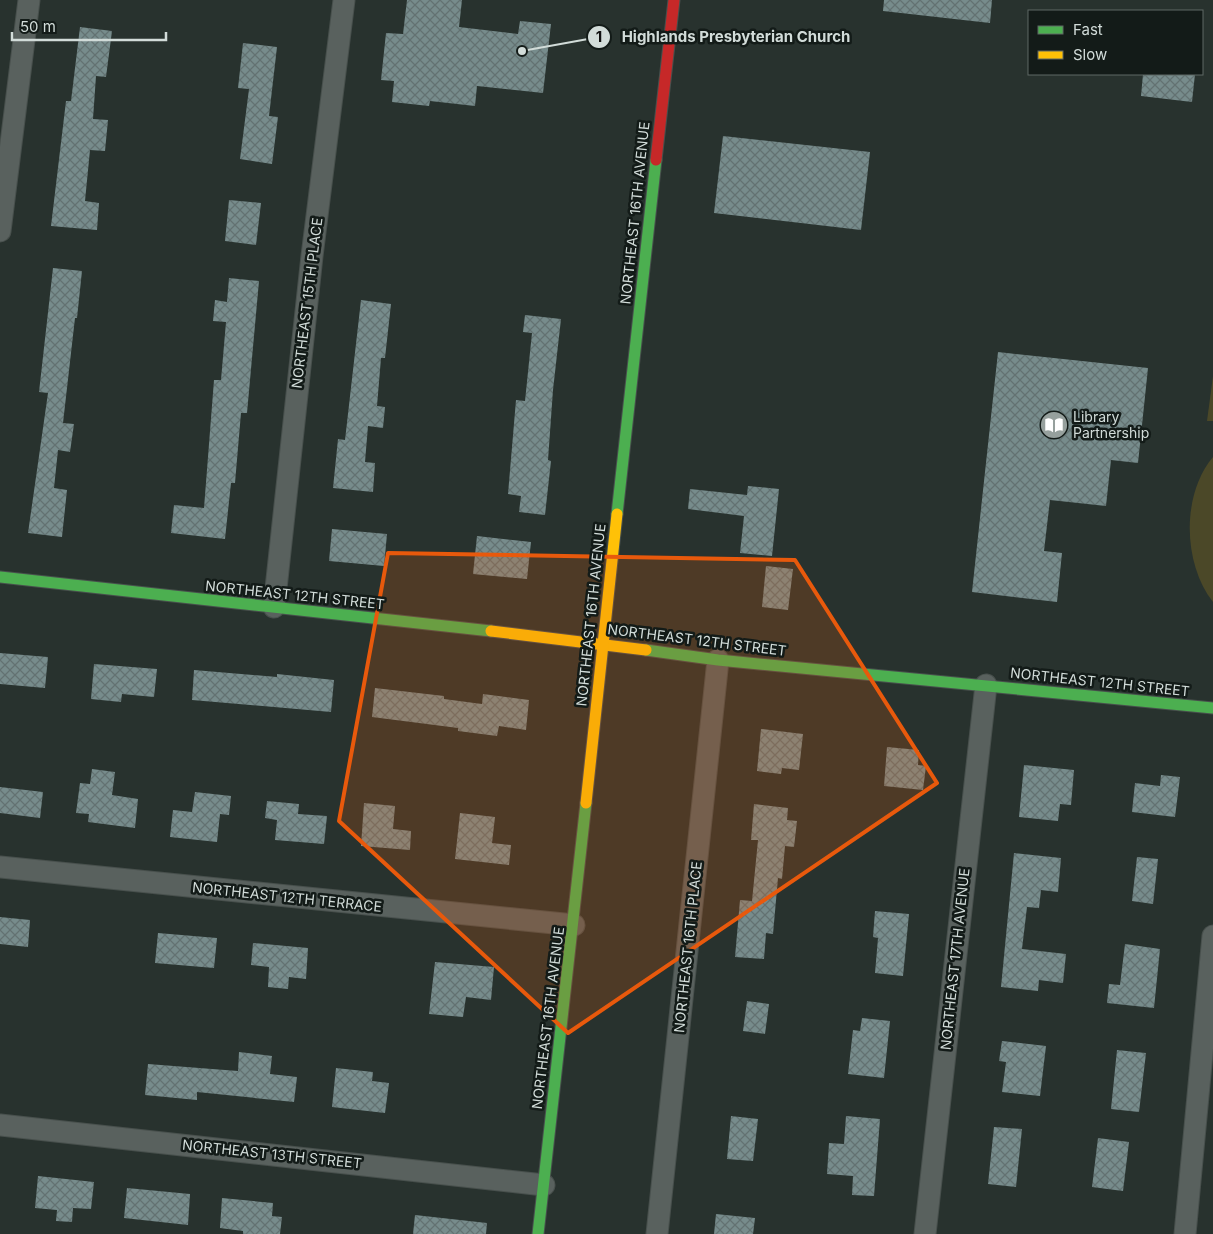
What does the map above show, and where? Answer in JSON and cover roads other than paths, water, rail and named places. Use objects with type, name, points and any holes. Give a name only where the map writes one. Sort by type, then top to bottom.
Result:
[{"type":"street","points":[[0,231],[29,0]]},
{"type":"street","name":"NORTHEAST 15TH PLACE","points":[[274,607],[312,256],[344,0]]},
{"type":"street","name":"NORTHEAST 16TH AVENUE","points":[[538,1234],[574,925],[674,0]]},
{"type":"street","name":"NORTHEAST 12TH STREET","points":[[0,578],[603,644],[718,660],[1213,708]]},
{"type":"street","name":"NORTHEAST 16TH PLACE","points":[[657,1234],[718,660]]},
{"type":"street","name":"NORTHEAST 17TH AVENUE","points":[[925,1234],[986,685]]},
{"type":"street","name":"NORTHEAST 12TH TERRACE","points":[[0,867],[574,925]]},
{"type":"street","points":[[1185,1234],[1213,936]]},
{"type":"street","name":"NORTHEAST 13TH STREET","points":[[0,1125],[544,1185]]},
{"type":"place","name":"Highlands Presbyterian Church","points":[[522,51]]},
{"type":"place","name":"Library Partnership","points":[[1054,425]]}]
